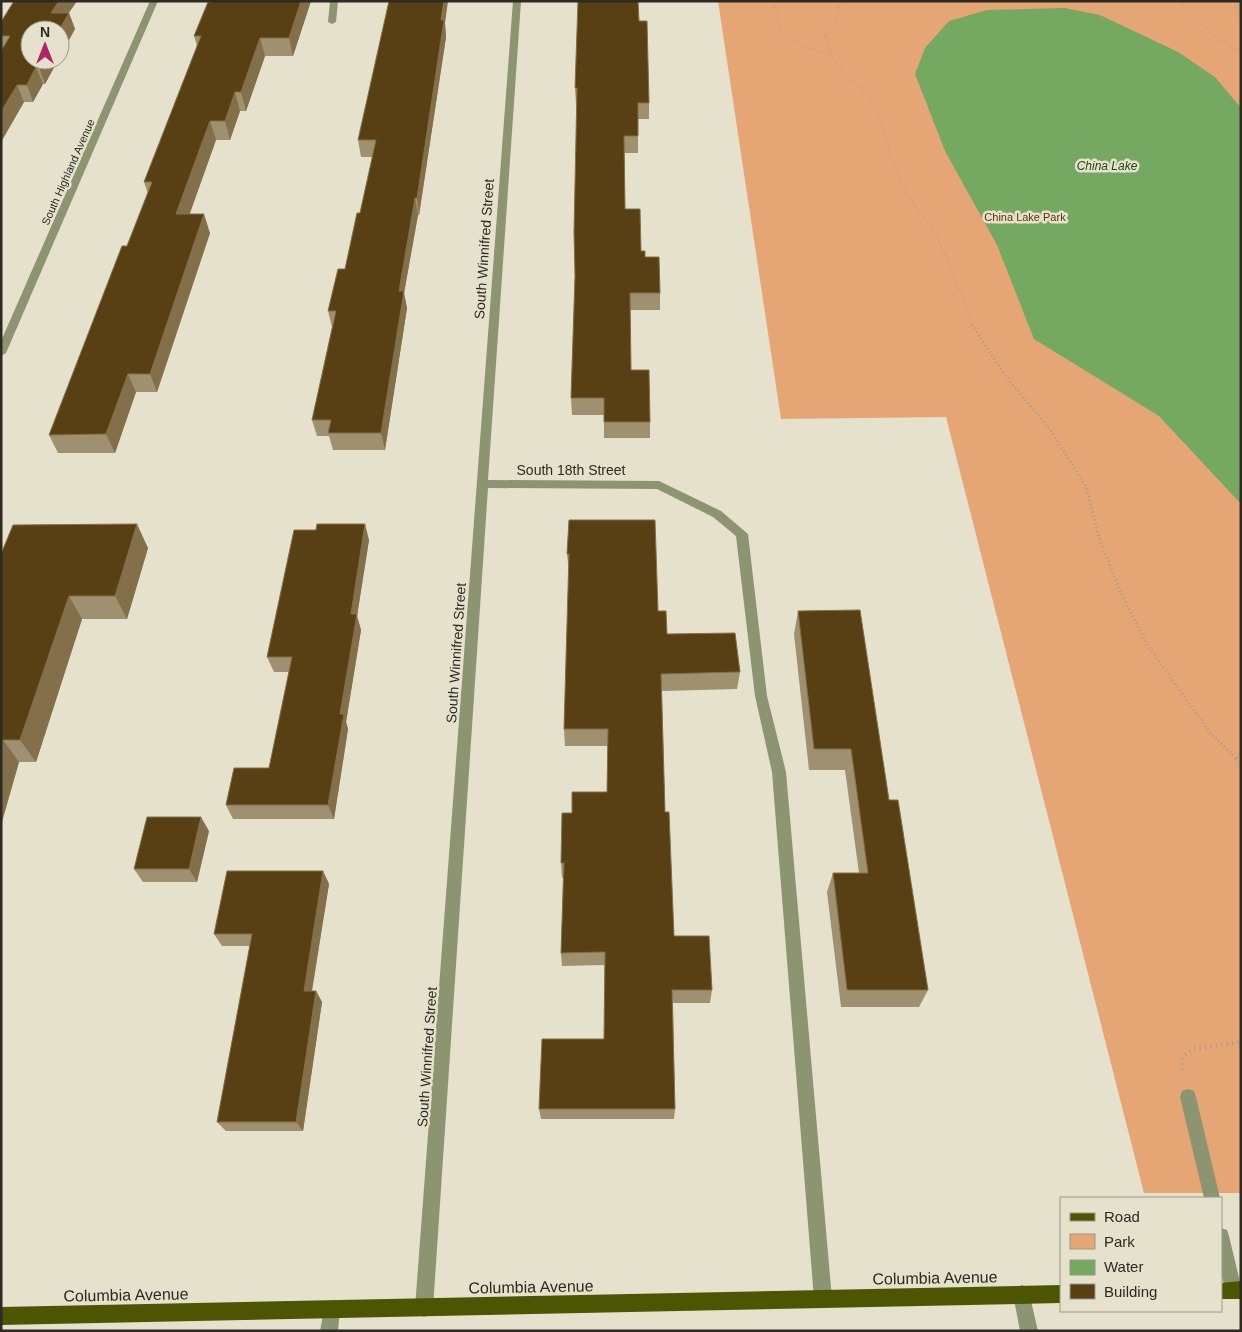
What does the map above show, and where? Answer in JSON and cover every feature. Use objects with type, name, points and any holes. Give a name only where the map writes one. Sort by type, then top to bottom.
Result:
[{"type":"main road","name":"Columbia Avenue","points":[[1,1316],[1060,1294]]},
{"type":"street","name":"South Highland Avenue","points":[[1,353],[154,1]]},
{"type":"street","points":[[332,22],[334,1]]},
{"type":"street","name":"South Winnifred Street","points":[[424,1308],[517,1]]},
{"type":"street","name":"South 18th Street","points":[[483,484],[659,486],[717,514],[742,534],[761,696],[779,772],[822,1299]]},
{"type":"street","points":[[1188,1097],[1212,1197]]},
{"type":"street","points":[[1222,1241],[1232,1290]]},
{"type":"street","points":[[1022,1294],[1029,1331]]},
{"type":"street","points":[[329,1331],[331,1310]]},
{"type":"path","points":[[774,1],[778,23],[782,31],[803,45],[830,54]]},
{"type":"path","points":[[840,1],[836,23],[825,36],[830,54],[847,78],[868,94],[882,122],[890,155],[906,193],[935,233],[960,290],[972,329],[1005,375],[1051,430],[1086,486],[1099,538],[1120,591],[1148,644],[1210,733],[1241,762]]},
{"type":"path","points":[[1179,1],[1200,23],[1217,37],[1241,52]]},
{"type":"path","points":[[1235,1],[1241,23]]},
{"type":"path","points":[[1188,1097],[1181,1071],[1183,1056],[1193,1049],[1241,1042]]},
{"type":"green space","name":"China Lake Park","points":[[718,1],[1241,1],[1241,1193],[1144,1193],[946,417],[781,419]]},
{"type":"water","name":"China Lake","points":[[1065,8],[1100,15],[1178,52],[1215,77],[1241,108],[1241,504],[1159,416],[1034,339],[997,245],[945,151],[915,74],[925,48],[949,21],[987,10]]},
{"type":"building","points":[[14,1],[59,1],[51,13],[69,13],[65,20],[20,20],[20,70],[34,70],[27,85],[17,85],[1,112],[1,51],[10,36],[1,36],[1,22]]},
{"type":"building","points":[[301,1],[289,38],[260,38],[241,92],[235,92],[225,121],[210,121],[176,214],[204,214],[150,374],[128,374],[106,434],[49,435],[122,246],[127,246],[152,182],[144,182],[201,36],[194,36],[208,2]]},
{"type":"building","points":[[389,1],[444,1],[441,20],[444,20],[417,198],[415,198],[399,291],[404,291],[381,433],[328,433],[331,420],[312,420],[336,311],[328,311],[338,269],[345,269],[376,140],[358,140]]},
{"type":"building","points":[[578,1],[638,1],[639,21],[647,21],[649,103],[638,103],[638,136],[624,136],[625,209],[640,209],[641,251],[645,251],[645,257],[659,257],[660,293],[630,293],[631,370],[649,370],[650,422],[604,422],[604,398],[571,398],[575,276],[577,88],[575,88]]},
{"type":"building","points":[[569,520],[655,520],[658,611],[666,611],[667,634],[735,633],[740,672],[661,674],[665,812],[669,812],[674,936],[709,936],[712,990],[672,990],[675,1109],[539,1109],[542,1039],[604,1039],[605,952],[561,953],[564,863],[561,863],[562,813],[572,813],[572,792],[607,792],[608,729],[564,729]]},
{"type":"building","points":[[137,524],[115,596],[69,596],[20,740],[3,740],[1,745],[1,554],[13,525]]},
{"type":"building","points":[[317,524],[365,524],[351,614],[357,614],[340,714],[344,714],[328,805],[226,805],[234,768],[269,768],[292,657],[267,657],[294,530],[316,530]]},
{"type":"building","points":[[860,610],[889,800],[898,800],[928,990],[847,990],[833,873],[868,873],[851,749],[814,749],[798,611]]},
{"type":"building","points":[[147,817],[201,817],[189,869],[134,869]]},
{"type":"building","points":[[227,871],[323,871],[304,991],[316,991],[296,1122],[217,1122],[252,934],[214,934]]}]
